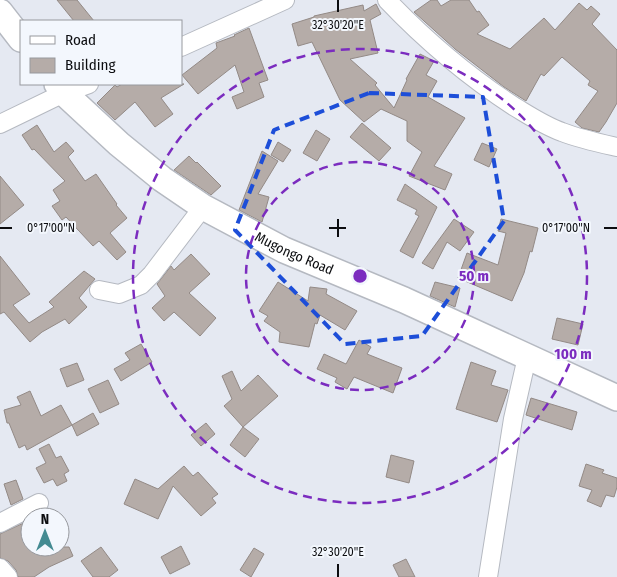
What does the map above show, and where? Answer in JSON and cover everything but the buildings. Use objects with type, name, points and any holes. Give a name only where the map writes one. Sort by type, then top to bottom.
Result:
[{"type":"street","points":[[182,48],[285,0]]},
{"type":"street","points":[[387,0],[465,71],[537,121],[561,132],[617,147]]},
{"type":"street","points":[[0,12],[20,38]]},
{"type":"street","points":[[0,124],[60,88],[82,85]]},
{"type":"street","name":"Mugongo Road","points":[[60,88],[119,144],[162,179],[203,207],[284,250],[404,300],[617,398]]},
{"type":"street","points":[[99,290],[119,294],[141,285],[152,274],[203,207]]},
{"type":"street","points":[[488,577],[513,419],[527,357]]},
{"type":"street","points":[[0,522],[39,503]]},
{"type":"street","points":[[0,569],[8,577]]},
{"type":"highlighted area","points":[[369,93],[483,97],[504,221],[422,336],[345,344],[235,230],[274,130]]}]
